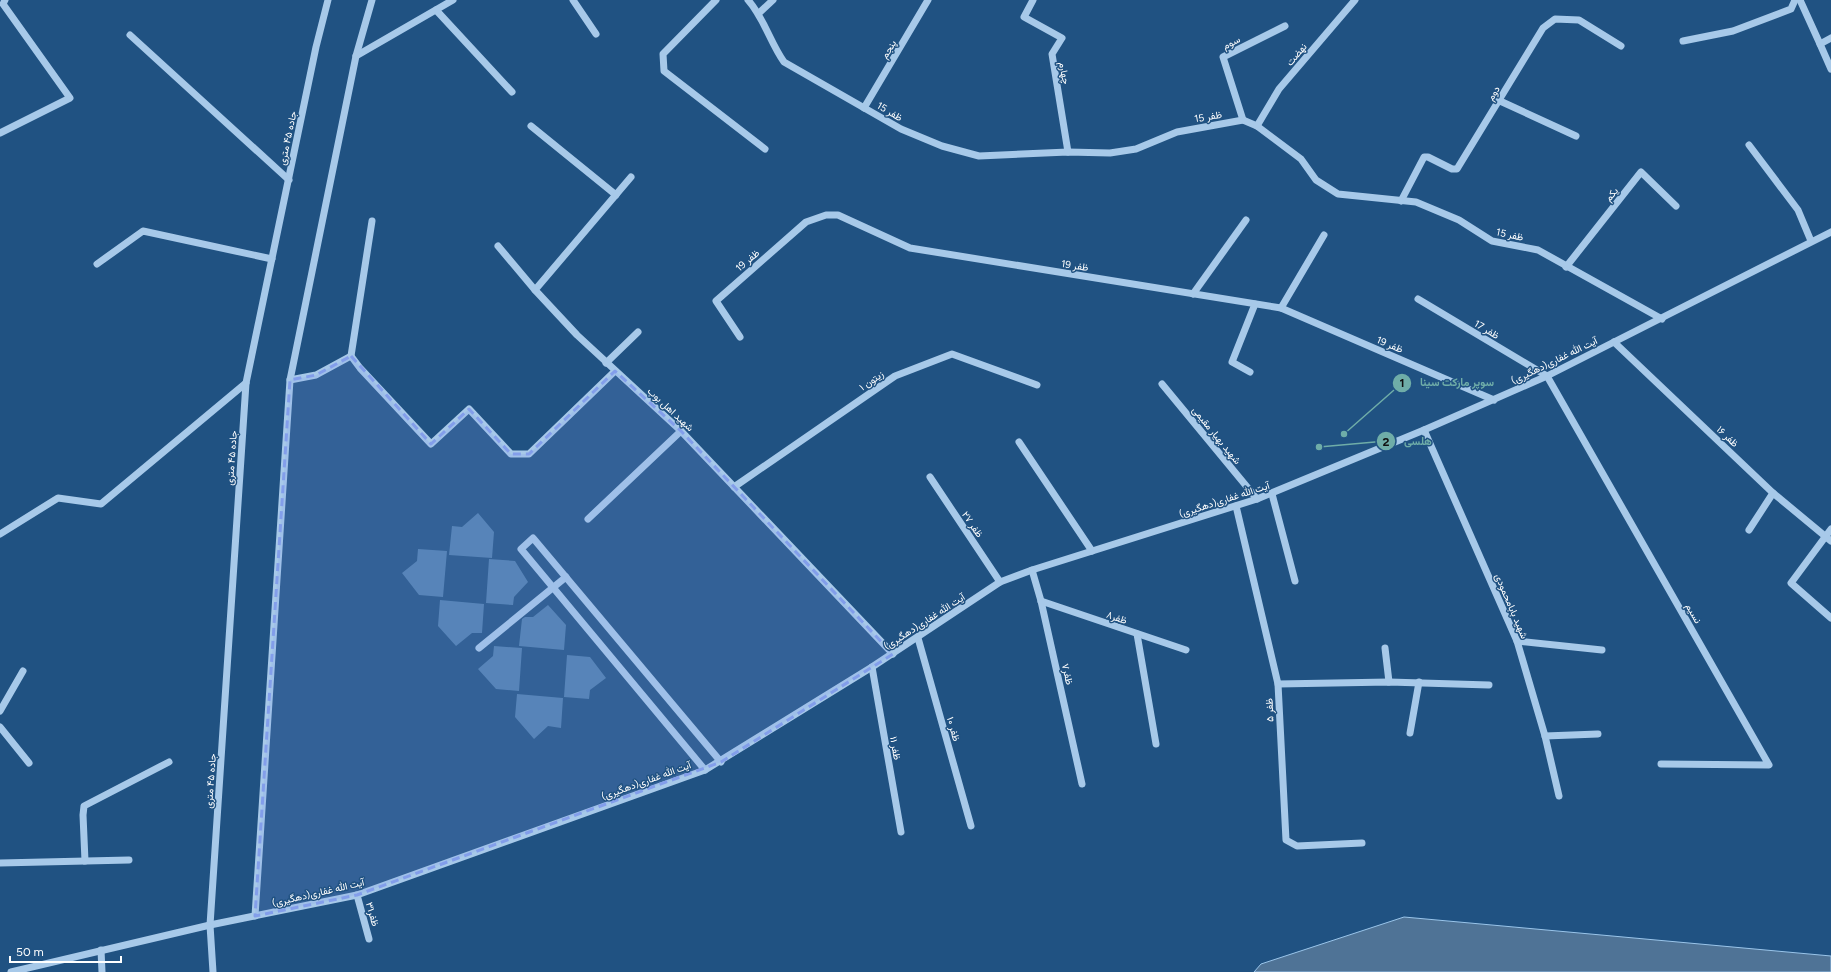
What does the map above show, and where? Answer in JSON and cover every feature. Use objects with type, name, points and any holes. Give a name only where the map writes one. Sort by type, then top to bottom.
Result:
[{"type":"street","points":[[0,133],[70,98],[4,4],[5,0]]},
{"type":"street","name":"جاده ۴۵ متری","points":[[213,972],[210,925],[246,383],[328,0]]},
{"type":"street","points":[[255,916],[290,380],[356,56],[372,0]]},
{"type":"street","points":[[356,56],[453,0]]},
{"type":"street","points":[[573,0],[596,34]]},
{"type":"street","points":[[716,0],[663,54],[664,71],[765,149]]},
{"type":"street","name":"ظفر 15","points":[[748,0],[759,13],[773,47],[784,62],[901,129],[942,146],[979,156],[1068,152],[1110,153],[1136,149],[1177,132],[1243,120],[1257,126],[1301,159],[1316,180],[1338,194],[1416,202],[1459,220],[1492,241],[1538,250],[1566,267],[1662,319]]},
{"type":"street","points":[[759,13],[773,0]]},
{"type":"street","name":"پنجم","points":[[864,108],[928,0]]},
{"type":"street","name":"چهارم","points":[[1033,0],[1024,17],[1062,38],[1052,54],[1068,152]]},
{"type":"street","points":[[1684,41],[1733,32],[1791,9],[1795,0]]},
{"type":"street","points":[[1800,0],[1831,69]]},
{"type":"street","name":"نهضت","points":[[1257,126],[1279,89],[1352,1]]},
{"type":"street","points":[[436,10],[512,92]]},
{"type":"street","name":"دوم","points":[[1401,201],[1424,157],[1428,157],[1452,169],[1458,169],[1543,28],[1555,19],[1579,20],[1621,46]]},
{"type":"street","name":"سوم","points":[[1243,120],[1223,57],[1285,26]]},
{"type":"street","points":[[130,34],[289,180]]},
{"type":"street","points":[[1820,44],[1831,38]]},
{"type":"street","points":[[1500,101],[1576,136]]},
{"type":"street","points":[[531,126],[616,195]]},
{"type":"street","points":[[1748,145],[1798,210],[1811,241]]},
{"type":"street","name":"یکم","points":[[1566,267],[1642,172],[1676,206]]},
{"type":"street","points":[[535,290],[631,177]]},
{"type":"street","name":"ظفر 19","points":[[740,337],[716,301],[806,222],[826,215],[838,215],[910,248],[1281,308],[1494,400]]},
{"type":"street","points":[[1193,294],[1246,220]]},
{"type":"street","points":[[372,221],[351,356],[360,368],[431,444],[469,409],[511,454],[529,454],[614,371]]},
{"type":"street","points":[[97,264],[143,231],[272,259]]},
{"type":"street","name":"آیت الله غفاری(دهگیری)","points":[[11,972],[210,925],[357,895],[706,770],[872,668],[1000,582],[1032,570],[1272,494],[1424,430],[1547,376],[1831,232]]},
{"type":"street","points":[[1281,308],[1324,235]]},
{"type":"street","name":"شهید اهل بوب","points":[[498,246],[535,290],[577,335],[614,371],[681,431],[893,654]]},
{"type":"street","name":"ظفر 17","points":[[1418,299],[1547,376]]},
{"type":"street","points":[[1250,372],[1232,362],[1255,304]]},
{"type":"street","points":[[606,363],[638,332]]},
{"type":"street","name":"ظفر ۱۶","points":[[1614,342],[1773,494],[1828,539]]},
{"type":"street","name":"زیتون ۱","points":[[734,487],[895,376],[952,354],[1037,385]]},
{"type":"street","points":[[290,380],[316,375],[351,356]]},
{"type":"street","name":"نسیم","points":[[1547,376],[1769,765],[1661,764]]},
{"type":"street","points":[[0,534],[58,498],[101,504],[246,383]]},
{"type":"street","name":"شهید بهیار مقیمی","points":[[1162,384],[1257,499]]},
{"type":"street","name":"شهید بابامحمودی","points":[[1424,430],[1517,641],[1545,736],[1559,796]]},
{"type":"street","points":[[588,519],[681,431]]},
{"type":"street","points":[[1019,442],[1092,551]]},
{"type":"street","name":"ظفر ۲۷","points":[[930,477],[1000,582]]},
{"type":"street","points":[[1272,494],[1295,581]]},
{"type":"street","points":[[1749,530],[1773,494]]},
{"type":"street","name":"ظفر ۵","points":[[1236,506],[1278,684],[1286,840],[1297,846],[1362,843]]},
{"type":"street","points":[[1831,529],[1828,539],[1791,583],[1831,618]]},
{"type":"street","points":[[706,770],[521,549],[533,538],[721,762]]},
{"type":"street","name":"ظفر۷","points":[[1032,570],[1041,601],[1082,784]]},
{"type":"street","points":[[479,648],[566,577]]},
{"type":"street","name":"ظفر۸","points":[[1041,601],[1186,650]]},
{"type":"street","points":[[1137,634],[1156,744]]},
{"type":"street","name":"ظفر ۱۰","points":[[918,638],[971,826]]},
{"type":"street","points":[[1517,641],[1602,650]]},
{"type":"street","points":[[1385,648],[1389,682]]},
{"type":"street","name":"ظفر ۱۱","points":[[872,668],[901,832]]},
{"type":"street","points":[[0,711],[22,671]]},
{"type":"street","points":[[1278,684],[1389,682],[1489,684]]},
{"type":"street","points":[[1410,733],[1419,682]]},
{"type":"street","points":[[0,727],[29,763]]},
{"type":"street","points":[[1545,736],[1598,734]]},
{"type":"street","points":[[85,861],[82,815],[84,806],[169,762]]},
{"type":"street","points":[[0,863],[129,860]]},
{"type":"street","name":"ظفر۳۱","points":[[357,895],[369,939]]},
{"type":"street","points":[[101,950],[102,972]]},
{"type":"highlighted area","points":[[351,356],[431,444],[469,409],[511,454],[529,454],[615,371],[681,431],[893,654],[721,762],[357,895],[255,916],[290,380],[316,375]]},
{"type":"water","points":[[1404,917],[1831,956],[1831,972],[1254,972],[1261,964]]},
{"type":"building","points":[[478,513],[494,532],[492,558],[449,555],[452,526],[462,527]]},
{"type":"building","points":[[418,549],[447,551],[443,597],[419,595],[402,573],[417,561]]},
{"type":"building","points":[[489,559],[515,561],[528,582],[514,597],[513,605],[486,603]]},
{"type":"building","points":[[440,600],[484,604],[482,633],[472,633],[456,646],[438,626]]},
{"type":"building","points":[[548,605],[566,625],[564,650],[519,646],[522,619],[525,617],[533,617]]},
{"type":"building","points":[[494,646],[522,648],[519,691],[496,689],[478,669],[493,656]]},
{"type":"building","points":[[567,655],[590,657],[606,678],[590,690],[589,699],[564,697]]},
{"type":"building","points":[[517,694],[563,698],[561,728],[548,726],[534,739],[515,717]]},
{"type":"place","name":"سوپر مارکت سینا","points":[[1344,434]]},
{"type":"place","name":"هلسی","points":[[1319,447]]}]
